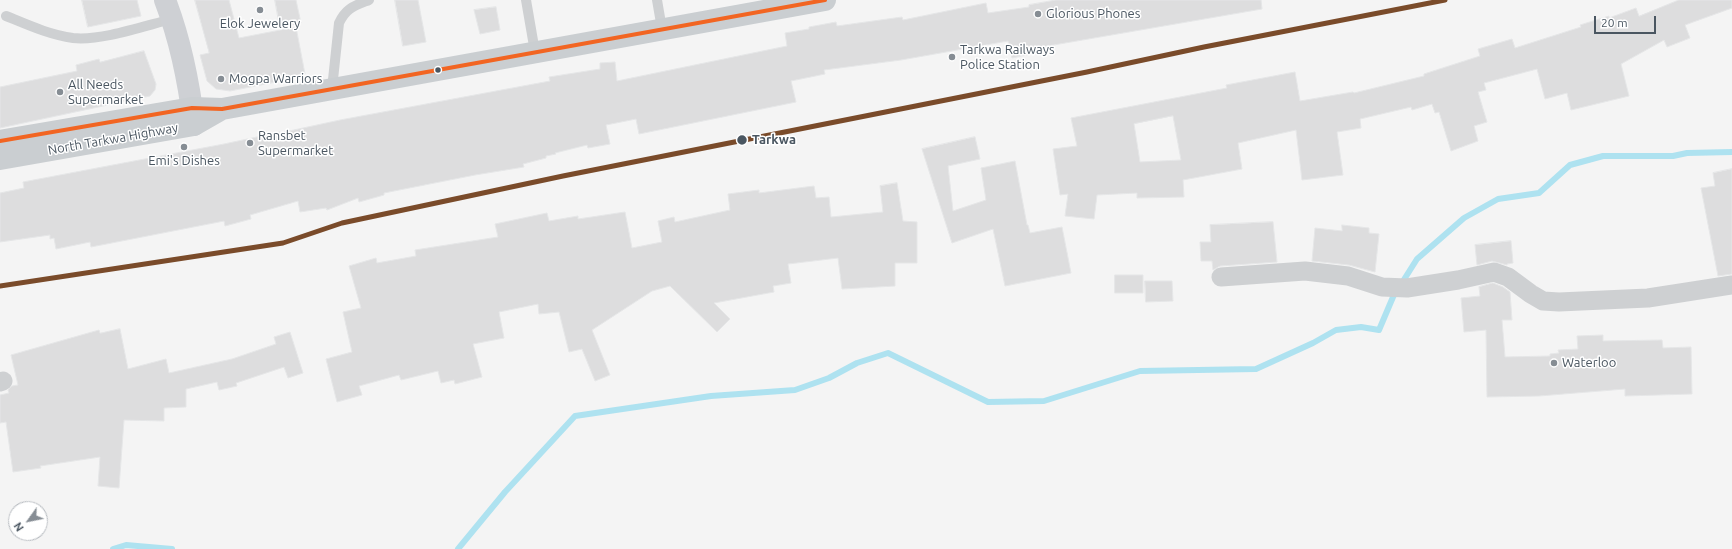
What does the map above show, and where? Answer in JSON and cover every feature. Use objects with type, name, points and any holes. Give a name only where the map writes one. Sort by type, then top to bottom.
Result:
[{"type":"main road","name":"North Tarkwa Highway","points":[[0,159],[222,109],[662,29],[796,2],[825,0]]},
{"type":"main road","name":"North Tarkwa Highway","points":[[0,141],[193,116]]},
{"type":"street","points":[[168,10],[193,116]]},
{"type":"street","points":[[1221,277],[1305,271],[1348,276],[1382,286],[1407,288],[1451,282],[1494,272],[1508,277],[1543,301],[1559,302],[1648,298],[1732,285]]},
{"type":"lane","points":[[332,90],[339,23],[343,14],[349,8],[369,0]]},
{"type":"lane","points":[[526,0],[535,52]]},
{"type":"lane","points":[[657,0],[662,29]]},
{"type":"lane","points":[[6,16],[42,30],[73,38],[94,38],[168,10]]},
{"type":"building","points":[[82,0],[137,0],[141,16],[88,27]]},
{"type":"building","points":[[195,0],[229,0],[239,38],[296,27],[305,74],[276,79],[276,82],[230,91],[216,89],[207,81],[200,55],[209,53]]},
{"type":"building","points":[[275,0],[296,0],[301,23],[280,27]]},
{"type":"building","points":[[395,0],[418,0],[426,42],[403,46]]},
{"type":"building","points":[[1056,0],[1261,0],[1262,9],[1030,49],[1031,54],[1012,58],[1008,41],[901,60],[824,70],[825,74],[791,81],[796,102],[639,134],[636,119],[606,125],[610,144],[588,148],[587,145],[555,153],[556,154],[546,156],[546,158],[523,164],[524,167],[384,193],[384,195],[359,202],[358,198],[327,210],[326,208],[300,212],[298,201],[250,215],[251,219],[225,226],[224,221],[91,247],[90,242],[56,249],[54,238],[50,239],[50,235],[0,242],[0,193],[24,188],[23,182],[224,144],[340,120],[550,81],[549,77],[600,69],[600,63],[615,62],[617,81],[787,46],[785,33],[836,22],[837,26],[902,17],[903,20],[986,3],[988,13],[1029,7],[1029,5]]},
{"type":"building","points":[[1679,0],[1732,0],[1732,8],[1685,25],[1690,38],[1667,47],[1664,40],[1621,64],[1629,96],[1571,110],[1567,93],[1545,99],[1537,69],[1484,83],[1486,90],[1478,92],[1487,122],[1474,126],[1478,141],[1451,151],[1439,112],[1435,113],[1432,104],[1412,110],[1411,107],[1360,119],[1361,128],[1337,132],[1343,175],[1302,180],[1296,130],[1238,143],[1242,169],[1183,180],[1184,197],[1137,198],[1137,193],[1097,195],[1094,219],[1065,216],[1068,194],[1060,195],[1053,149],[1077,146],[1071,118],[1227,88],[1226,85],[1295,72],[1300,101],[1354,93],[1424,76],[1424,74],[1480,56],[1478,49],[1512,39],[1515,48],[1581,27],[1580,25],[1609,16],[1609,18],[1636,8],[1639,16]],"holes":[[[1173,116],[1181,160],[1140,162],[1134,124]]]},
{"type":"building","points":[[496,7],[500,30],[480,34],[474,10]]},
{"type":"building","points":[[144,51],[156,84],[155,90],[150,96],[0,128],[0,87],[77,71],[76,65],[99,59],[100,62]]},
{"type":"building","points":[[975,137],[980,159],[948,166],[953,211],[986,200],[981,168],[1015,161],[1027,225],[1030,233],[1062,227],[1071,273],[1005,286],[993,229],[952,243],[922,149]]},
{"type":"building","points":[[1732,169],[1732,274],[1718,276],[1701,188],[1715,186],[1713,173]]},
{"type":"building","points":[[897,183],[903,221],[917,222],[917,263],[895,263],[895,286],[842,289],[838,258],[788,264],[791,283],[773,286],[774,292],[714,303],[730,319],[717,332],[670,286],[652,291],[592,330],[610,375],[595,381],[582,349],[569,352],[559,312],[539,314],[538,304],[499,312],[504,338],[473,344],[482,377],[455,384],[454,380],[441,383],[438,371],[401,380],[399,375],[359,386],[362,395],[337,402],[326,359],[352,352],[343,312],[361,308],[349,266],[376,258],[377,263],[416,256],[415,250],[498,237],[495,224],[547,213],[549,221],[578,216],[578,219],[625,212],[632,248],[662,242],[658,221],[674,217],[675,222],[730,210],[728,194],[759,190],[759,193],[814,186],[816,198],[829,197],[831,217],[883,212],[880,186]]},
{"type":"building","points":[[1273,222],[1277,262],[1220,266],[1213,270],[1212,261],[1201,261],[1200,242],[1211,242],[1210,225]]},
{"type":"building","points":[[1342,225],[1369,228],[1369,233],[1379,234],[1375,272],[1349,265],[1312,261],[1315,228],[1342,231]]},
{"type":"building","points":[[1511,241],[1513,263],[1507,265],[1492,261],[1477,265],[1475,245]]},
{"type":"building","points":[[1115,275],[1143,275],[1143,293],[1115,293]]},
{"type":"building","points":[[1145,281],[1172,281],[1173,301],[1146,302]]},
{"type":"building","points":[[1493,283],[1510,292],[1512,320],[1502,320],[1505,357],[1550,356],[1550,354],[1559,353],[1558,350],[1578,349],[1577,336],[1603,335],[1603,341],[1662,340],[1663,348],[1691,347],[1692,394],[1625,396],[1625,389],[1539,396],[1487,397],[1486,330],[1464,332],[1461,298],[1480,296],[1479,287]]},
{"type":"building","points":[[120,329],[128,369],[166,359],[169,373],[232,359],[276,344],[274,337],[290,332],[303,373],[288,378],[284,367],[236,383],[237,386],[219,390],[217,382],[186,389],[186,407],[164,408],[164,421],[124,420],[119,488],[98,486],[100,457],[40,466],[41,468],[13,472],[6,422],[0,423],[0,395],[9,393],[8,390],[12,386],[18,385],[11,355],[99,330],[100,333]]},
{"type":"waterway","points":[[458,549],[505,492],[575,416],[711,396],[795,390],[829,378],[857,363],[888,353],[988,402],[1044,401],[1140,371],[1256,369],[1313,343],[1336,330],[1361,327],[1379,330],[1393,297],[1417,259],[1464,218],[1498,199],[1539,193],[1570,165],[1603,156],[1673,156],[1687,153],[1732,152]]},
{"type":"waterway","points":[[113,549],[126,545],[172,549]]},
{"type":"transit line","points":[[0,141],[192,108],[222,109],[825,0]]},
{"type":"transit line","points":[[0,286],[283,243],[342,223],[563,176],[1445,0]]},
{"type":"place","name":"Elok Jewelery","points":[[260,10]]},
{"type":"place","name":"Glorious Phones","points":[[1038,14]]},
{"type":"place","name":"Tarkwa Railways Police Station","points":[[952,57]]},
{"type":"place","name":"Mogpa Warriors","points":[[221,79]]},
{"type":"place","name":"All Needs Supermarket","points":[[60,92]]},
{"type":"place","name":"Tarkwa","points":[[742,140]]},
{"type":"place","name":"Ransbet Supermarket","points":[[250,143]]},
{"type":"place","name":"Emi's Dishes","points":[[184,147]]},
{"type":"place","name":"Waterloo","points":[[1554,363]]}]
